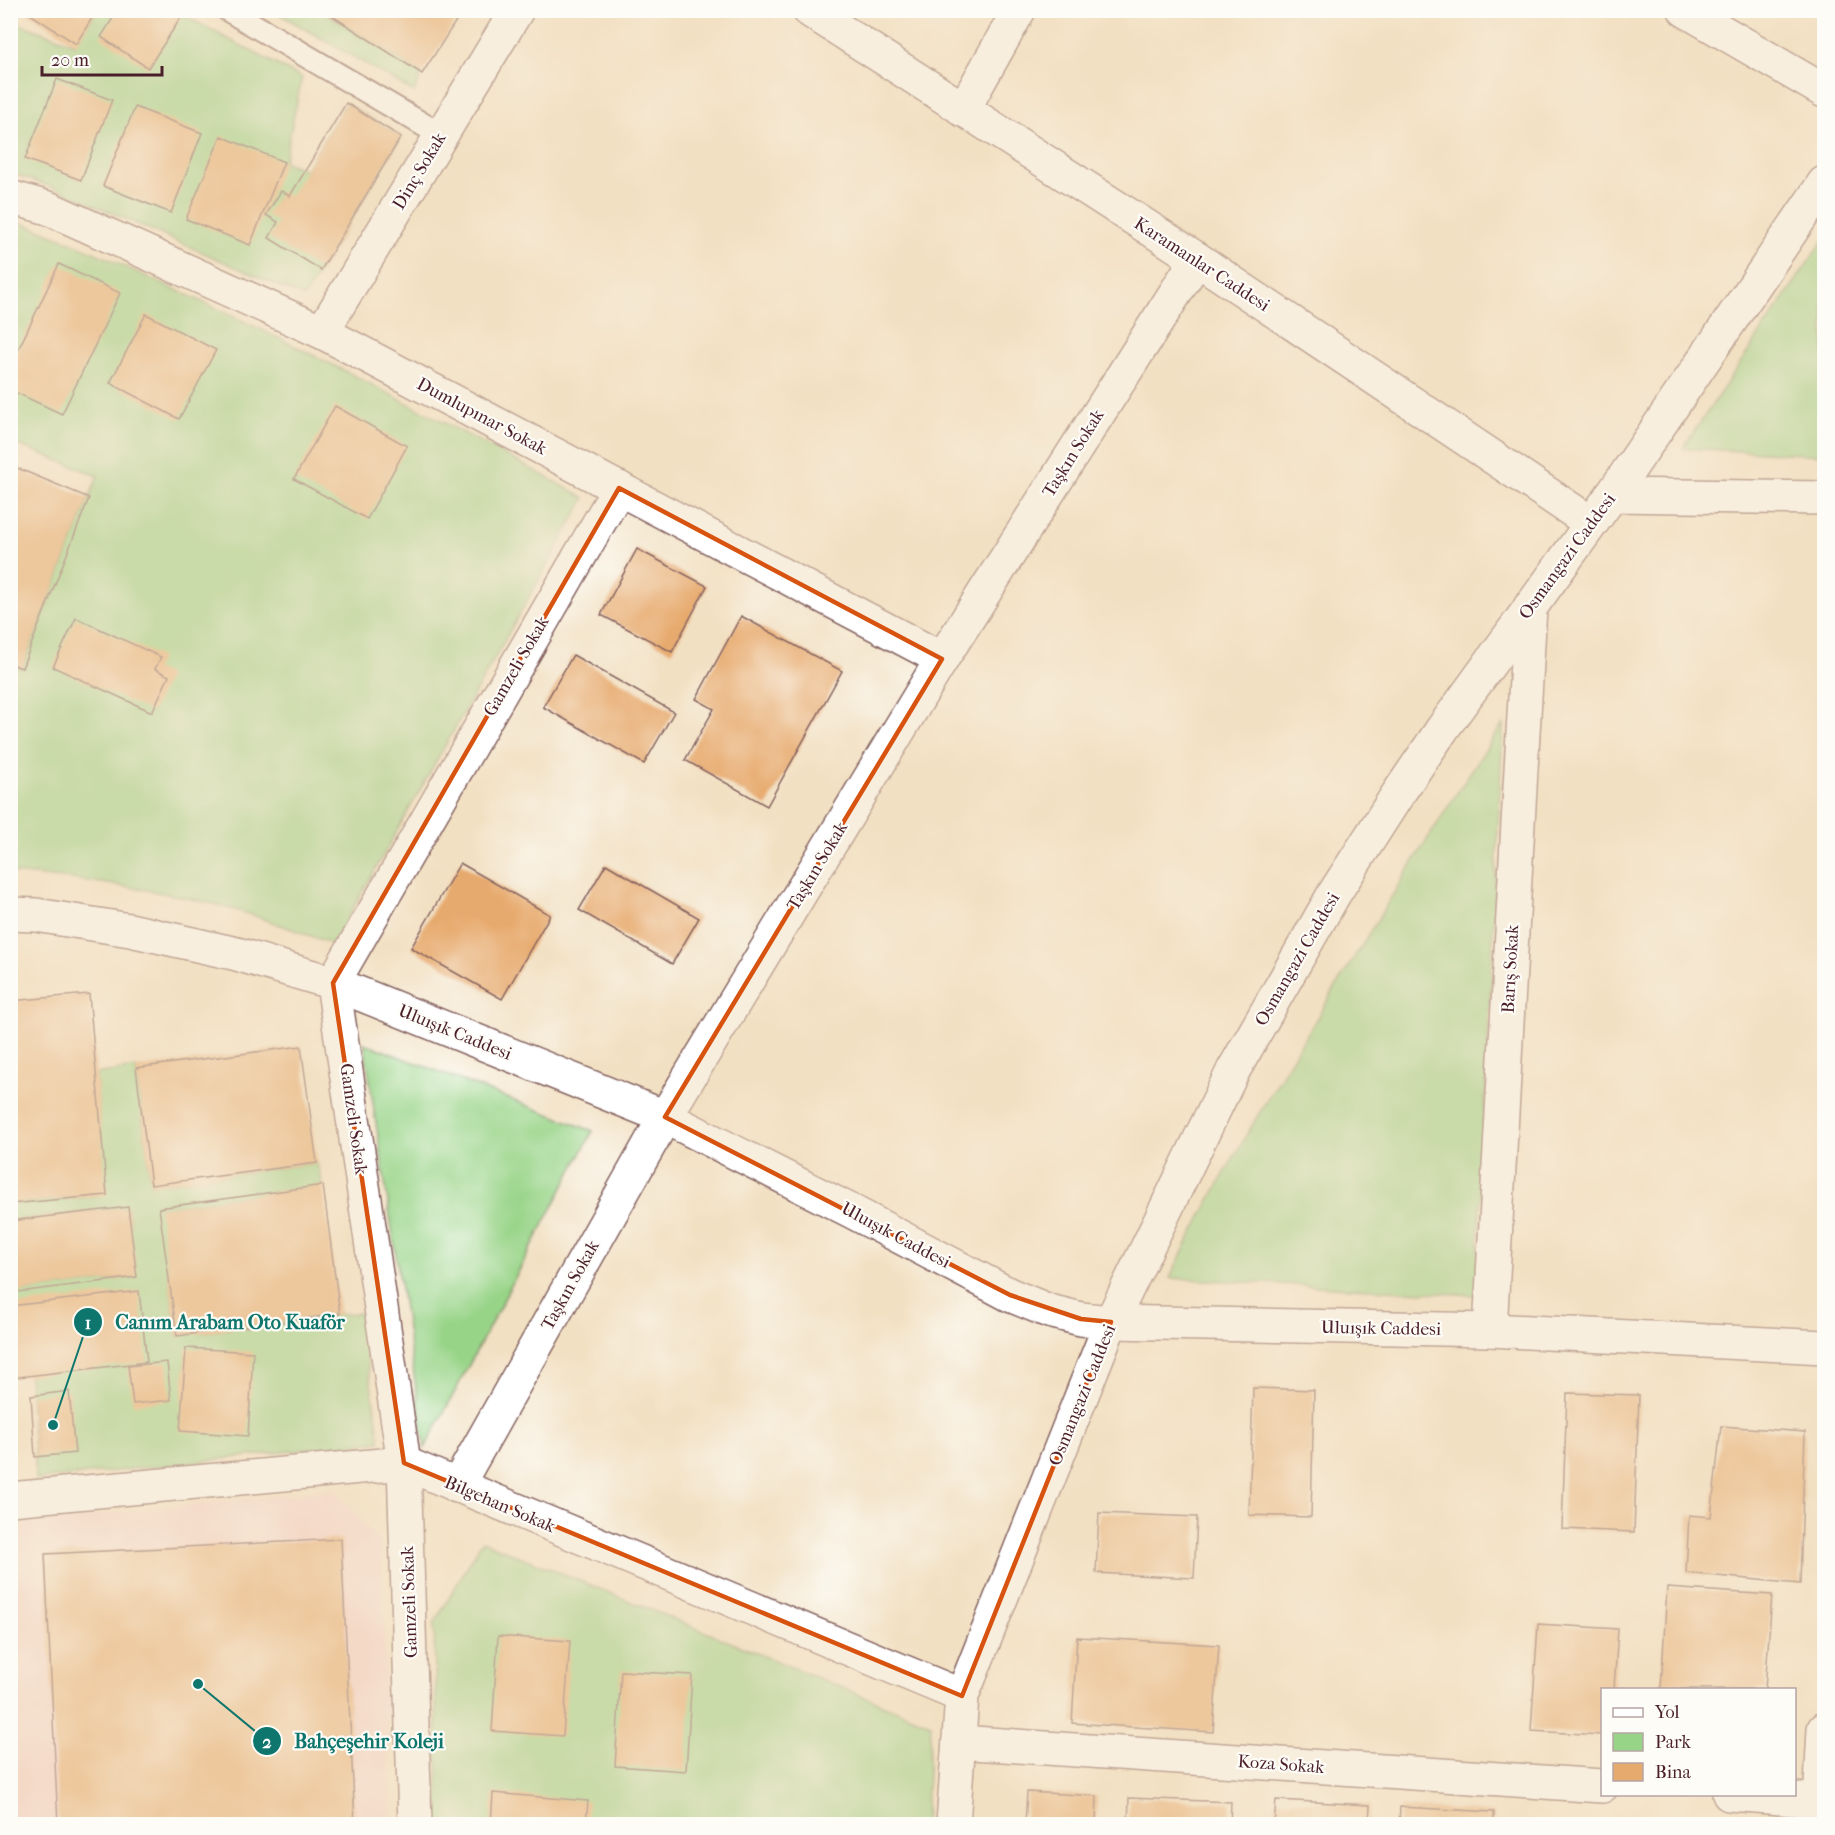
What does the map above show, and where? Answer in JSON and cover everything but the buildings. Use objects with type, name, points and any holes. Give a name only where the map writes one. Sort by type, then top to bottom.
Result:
[{"type":"street","name":"Dinç Sokak","points":[[322,332],[517,10]]},
{"type":"street","name":"Karamanlar Caddesi","points":[[809,10],[1197,259],[1591,523]]},
{"type":"street","points":[[963,110],[1019,10]]},
{"type":"street","points":[[1685,10],[1824,91]]},
{"type":"street","name":"Osmangazi Caddesi","points":[[953,1824],[962,1696],[1111,1322],[1233,1071],[1334,894],[1410,776],[1612,495],[1824,183]]},
{"type":"street","name":"Dumlupınar Sokak","points":[[10,197],[48,208],[322,332],[942,659]]},
{"type":"street","name":"Taşkın Sokak","points":[[457,1486],[665,1117],[942,659],[1197,259]]},
{"type":"street","name":"Gamzeli Sokak","points":[[415,1824],[404,1463],[333,983],[619,488]]},
{"type":"street","points":[[1612,495],[1824,498]]},
{"type":"street","name":"Barış Sokak","points":[[1490,1330],[1530,607]]},
{"type":"street","name":"Uluışık Caddesi","points":[[10,914],[36,915],[130,930],[237,954],[333,983],[665,1117],[1010,1295],[1049,1311],[1081,1319],[1111,1322],[1490,1330],[1824,1347]]},
{"type":"street","name":"Bilgehan Sokak","points":[[10,1499],[404,1463],[962,1696]]},
{"type":"street","points":[[1796,1794],[1822,1794],[1824,1729]]},
{"type":"street","name":"Koza Sokak","points":[[959,1742],[1601,1786]]},
{"type":"lane","points":[[228,10],[441,135]]},
{"type":"highlighted area","points":[[619,488],[942,659],[665,1117],[1010,1295],[1081,1319],[1111,1322],[962,1696],[404,1463],[333,983]]},
{"type":"shaded area","points":[[334,1489],[381,1544],[391,1824],[11,1824],[10,1525]]},
{"type":"green space","points":[[97,11],[183,15],[302,78],[284,162],[306,170],[346,103],[401,137],[304,297],[60,190],[11,173],[11,21],[75,44]]},
{"type":"green space","points":[[274,11],[323,11],[422,74],[414,92]]},
{"type":"green space","points":[[11,220],[89,250],[272,335],[585,498],[333,944],[255,916],[175,895],[66,878],[11,873],[10,664],[22,668],[98,476],[11,442]]},
{"type":"green space","points":[[1824,239],[1824,455],[1683,448]]},
{"type":"green space","points":[[1503,724],[1476,1295],[1170,1278],[1229,1165],[1273,1091],[1460,788]]},
{"type":"green space","points":[[364,1043],[593,1131],[425,1448]]},
{"type":"green space","points":[[136,1068],[151,1185],[317,1163],[323,1185],[160,1208],[177,1336],[360,1313],[380,1441],[36,1480],[29,1375],[11,1306],[10,1293],[136,1277],[128,1207],[10,1221],[11,1204],[106,1195],[96,1074]]},
{"type":"green space","points":[[482,1541],[931,1724],[925,1824],[439,1824],[434,1624]]},
{"type":"place","name":"Canım Arabam Oto Kuaför","points":[[53,1425]]},
{"type":"place","name":"Bahçeşehir Koleji","points":[[198,1684]]}]
